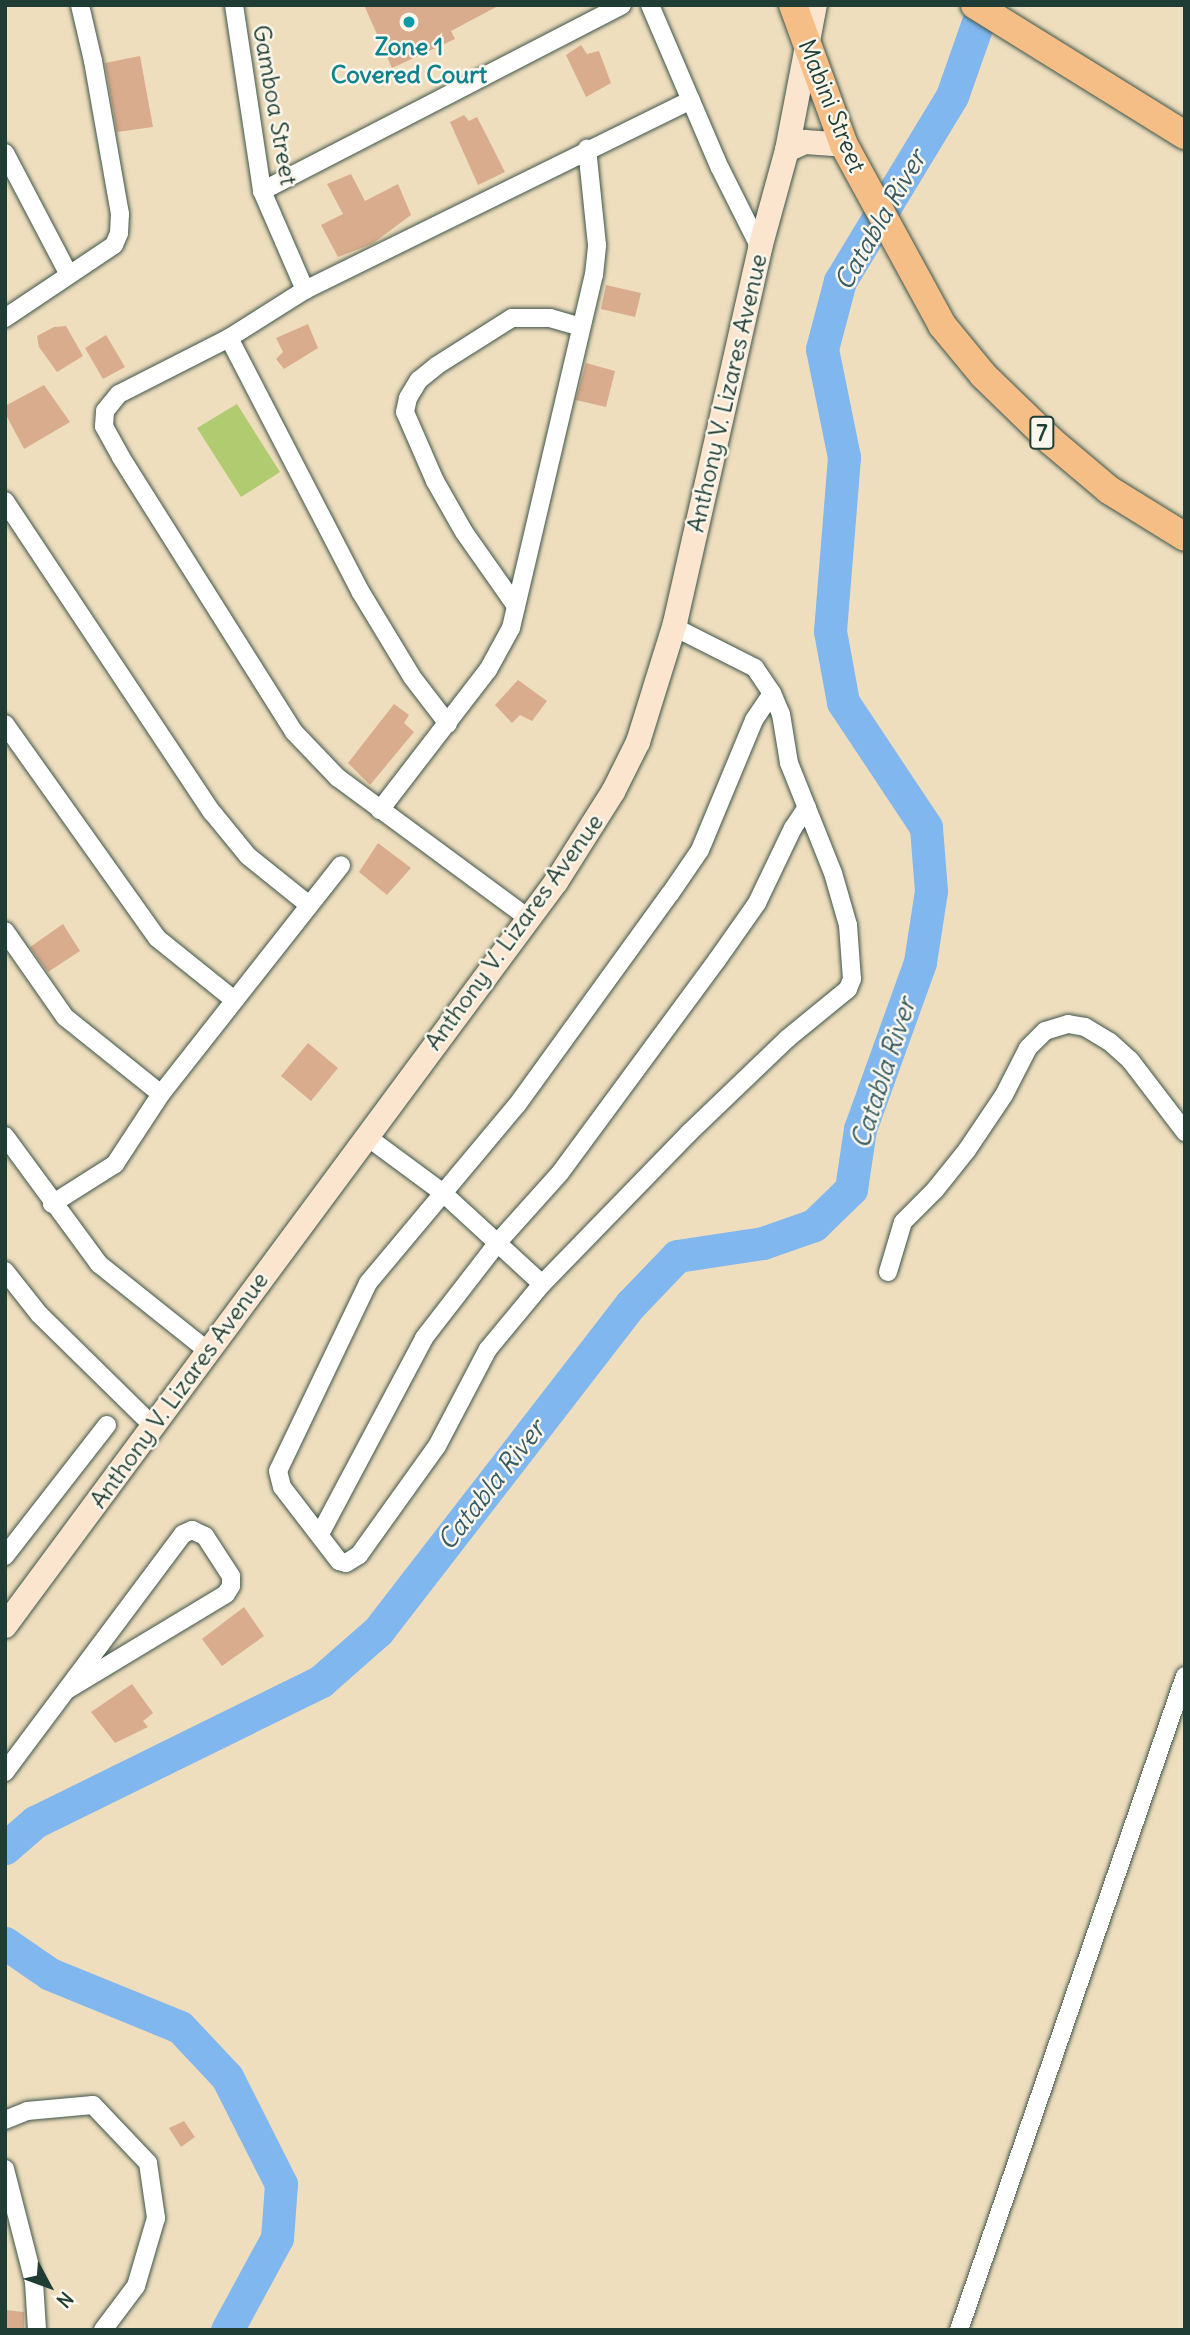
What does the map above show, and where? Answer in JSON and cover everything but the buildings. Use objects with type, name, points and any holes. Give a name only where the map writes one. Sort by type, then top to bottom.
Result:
[{"type":"main road","name":"Mabini Street","points":[[793,5],[844,145],[927,301],[959,348],[1023,416],[1109,489],[1185,537]]},
{"type":"main road","name":"Anthony V. Lizares Avenue","points":[[5,1626],[556,882],[613,792],[638,742],[674,627],[760,248],[787,150],[815,5]]},
{"type":"main road","points":[[975,5],[1185,135]]},
{"type":"main road","points":[[787,150],[805,142],[844,145]]},
{"type":"street","points":[[5,318],[68,273],[114,245],[121,223],[93,61],[79,5]]},
{"type":"street","name":"Gamboa Street","points":[[234,5],[262,191],[305,290]]},
{"type":"street","points":[[262,191],[622,5]]},
{"type":"street","points":[[650,5],[760,248]]},
{"type":"street","points":[[528,918],[338,778],[294,732],[104,426],[105,411],[119,394],[229,338],[305,290],[691,100]]},
{"type":"street","points":[[380,810],[448,724],[501,648],[516,606],[594,275],[597,244],[587,149]]},
{"type":"street","points":[[5,153],[68,273]]},
{"type":"street","points":[[516,606],[464,532],[435,481],[405,412],[408,398],[419,380],[436,366],[512,318],[550,318],[581,327]]},
{"type":"street","points":[[229,338],[359,591],[412,677],[448,724]]},
{"type":"street","points":[[5,502],[212,812],[248,856],[309,905]]},
{"type":"street","points":[[674,627],[755,668],[772,692],[780,714],[789,763],[833,873],[848,925],[853,971],[848,989],[753,1070],[542,1284],[488,1349],[437,1446],[359,1555],[346,1563],[339,1561],[282,1487],[278,1471],[368,1283],[517,1105],[700,850],[754,720],[772,692]]},
{"type":"street","points":[[5,724],[157,938],[234,1000]]},
{"type":"street","points":[[320,1534],[424,1338],[499,1241],[560,1173],[757,903],[793,828],[807,807]]},
{"type":"street","points":[[52,1204],[115,1164],[161,1094],[341,865]]},
{"type":"street","points":[[5,931],[65,1017],[161,1094]]},
{"type":"street","points":[[888,1272],[903,1222],[935,1190],[967,1150],[1004,1095],[1028,1048],[1045,1031],[1068,1024],[1085,1027],[1110,1042],[1130,1060],[1185,1132]]},
{"type":"street","points":[[5,1136],[52,1204],[99,1264],[208,1351]]},
{"type":"street","points":[[366,1136],[443,1193],[499,1241],[542,1284]]},
{"type":"street","points":[[5,1271],[39,1314],[153,1426]]},
{"type":"street","points":[[5,1556],[107,1425]]},
{"type":"street","points":[[5,1772],[183,1534],[192,1530],[205,1536],[231,1576],[231,1586],[226,1594],[67,1690]]},
{"type":"street","points":[[960,2330],[1185,1676]]},
{"type":"street","points":[[5,2120],[27,2111],[93,2105],[148,2163],[156,2218],[136,2286],[103,2330]]},
{"type":"street","points":[[5,2169],[34,2281],[37,2330]]},
{"type":"green space","points":[[237,404],[280,472],[241,497],[197,428]]},
{"type":"waterway","name":"Catabla River","points":[[5,1848],[35,1822],[321,1681],[378,1631],[631,1304],[677,1256],[763,1243],[814,1225],[851,1189],[860,1129],[920,962],[931,891],[926,827],[843,702],[830,631],[844,457],[822,349],[840,281],[952,96],[984,5]]},
{"type":"waterway","name":"Catabla River","points":[[5,1943],[50,1974],[180,2027],[227,2077],[281,2184],[277,2238],[227,2330]]},
{"type":"place","name":"Zone 1 Covered Court","points":[[409,22]]}]
